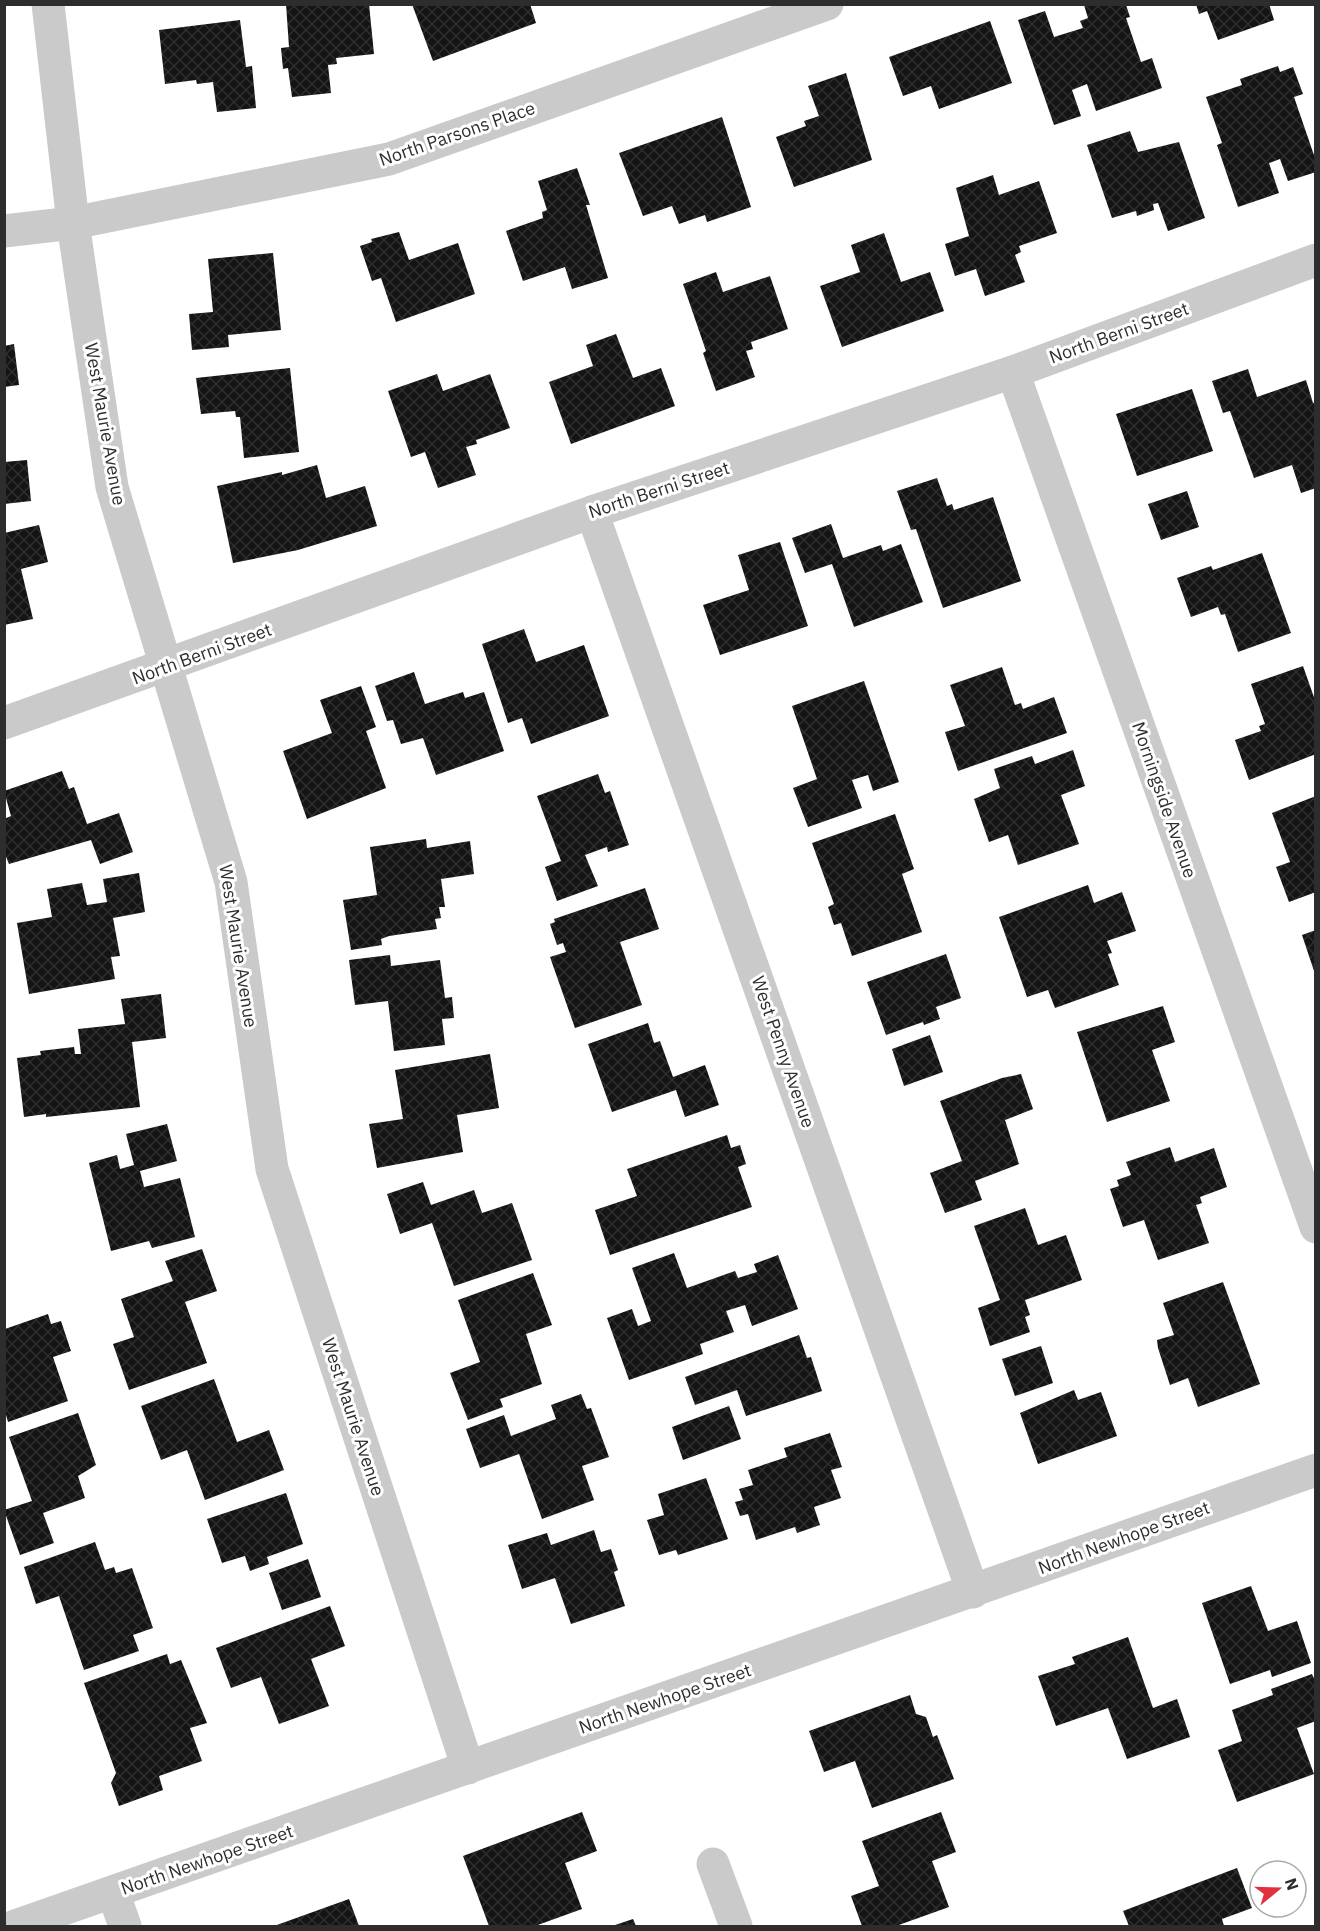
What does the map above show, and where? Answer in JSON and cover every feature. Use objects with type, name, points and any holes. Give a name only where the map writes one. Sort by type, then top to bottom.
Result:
[{"type":"street","name":"West Maurie Avenue","points":[[48,4],[73,223],[112,487],[231,882],[272,1169],[468,1768]]},
{"type":"street","name":"North Parsons Place","points":[[4,231],[73,223],[389,159],[827,4]]},
{"type":"street","name":"North Berni Street","points":[[4,723],[166,667],[592,512],[1013,372],[1316,260]]},
{"type":"street","name":"Morningside Avenue","points":[[1013,372],[1316,1227]]},
{"type":"street","name":"West Penny Avenue","points":[[592,512],[973,1592]]},
{"type":"street","name":"North Newhope Street","points":[[15,1926],[1316,1470]]},
{"type":"street","points":[[713,1864],[736,1926]]},
{"type":"street","points":[[113,1892],[125,1926]]},
{"type":"building","points":[[286,4],[369,4],[374,54],[336,58],[337,64],[328,65],[331,93],[292,97],[288,68],[283,69],[281,48],[289,47]]},
{"type":"building","points":[[412,4],[530,4],[536,23],[433,61]]},
{"type":"building","points":[[1196,4],[1269,4],[1274,20],[1218,40],[1207,11],[1199,14]]},
{"type":"building","points":[[1084,5],[1126,5],[1130,17],[1126,18],[1141,62],[1152,58],[1162,88],[1096,111],[1087,84],[1072,90],[1081,116],[1054,125],[1018,20],[1045,11],[1054,37],[1083,28],[1080,21],[1088,18]]},
{"type":"building","points":[[240,20],[246,67],[252,66],[256,108],[217,112],[213,82],[197,84],[196,80],[165,84],[159,30]]},
{"type":"building","points":[[990,21],[1012,83],[939,109],[931,86],[903,96],[889,57]]},
{"type":"building","points":[[1278,66],[1280,72],[1293,67],[1303,94],[1294,97],[1316,161],[1316,172],[1288,181],[1280,159],[1269,163],[1279,193],[1238,207],[1217,145],[1222,143],[1206,97],[1242,85],[1240,79]]},
{"type":"building","points":[[846,73],[872,160],[794,187],[776,137],[806,126],[804,121],[819,116],[808,86]]},
{"type":"building","points":[[722,117],[751,207],[707,222],[705,215],[679,224],[672,206],[643,216],[619,153]]},
{"type":"building","points":[[1130,131],[1138,152],[1179,142],[1205,218],[1168,231],[1158,203],[1153,204],[1154,210],[1137,216],[1136,211],[1112,218],[1087,145]]},
{"type":"building","points":[[577,168],[590,205],[586,205],[608,278],[572,289],[565,267],[523,281],[506,231],[543,218],[542,212],[547,210],[538,181]]},
{"type":"building","points":[[993,175],[999,195],[1039,181],[1057,233],[1019,246],[1021,252],[1015,255],[1025,282],[985,296],[976,269],[955,276],[945,244],[969,236],[956,188]]},
{"type":"building","points":[[399,232],[409,260],[458,243],[475,294],[396,322],[381,278],[372,281],[360,246],[372,242],[371,239]]},
{"type":"building","points":[[884,233],[901,282],[930,272],[944,311],[842,347],[820,286],[860,272],[851,245]]},
{"type":"building","points":[[273,253],[281,330],[228,335],[229,347],[192,350],[189,314],[213,312],[208,259]]},
{"type":"building","points":[[716,272],[723,292],[770,276],[788,329],[751,342],[753,349],[746,351],[755,377],[716,391],[703,353],[706,351],[683,284]]},
{"type":"building","points":[[616,334],[633,378],[661,368],[675,406],[571,444],[549,382],[593,366],[586,345]]},
{"type":"building","points":[[14,344],[19,385],[4,387],[4,346]]},
{"type":"building","points":[[290,368],[299,452],[244,458],[240,417],[236,417],[235,411],[201,414],[196,378]]},
{"type":"building","points":[[1248,369],[1257,397],[1306,380],[1313,403],[1316,402],[1316,488],[1301,493],[1292,465],[1254,478],[1230,411],[1223,413],[1212,381]]},
{"type":"building","points":[[437,374],[443,391],[490,374],[510,428],[476,440],[477,444],[466,447],[476,475],[438,488],[425,452],[411,457],[388,391]]},
{"type":"building","points":[[1192,389],[1213,451],[1137,476],[1116,414]]},
{"type":"building","points":[[27,460],[31,501],[4,504],[4,462]]},
{"type":"building","points":[[317,465],[326,498],[365,486],[377,526],[298,550],[233,563],[217,486],[282,472],[282,475]]},
{"type":"building","points":[[937,478],[947,506],[952,504],[954,510],[993,497],[1021,581],[943,608],[916,529],[911,530],[897,491]]},
{"type":"building","points":[[1187,491],[1199,527],[1161,540],[1148,504]]},
{"type":"building","points":[[831,524],[843,558],[881,545],[883,551],[901,544],[923,602],[854,627],[832,564],[805,573],[792,538]]},
{"type":"building","points":[[39,525],[48,562],[21,569],[33,619],[4,625],[4,533]]},
{"type":"building","points":[[780,542],[808,626],[720,655],[703,605],[749,590],[738,555]]},
{"type":"building","points":[[1262,553],[1291,633],[1238,652],[1225,614],[1221,615],[1218,607],[1191,617],[1177,578],[1211,566],[1213,570]]},
{"type":"building","points":[[524,629],[536,662],[584,645],[609,716],[531,744],[522,718],[508,723],[482,644]]},
{"type":"building","points":[[1303,666],[1316,703],[1316,754],[1249,780],[1235,740],[1261,731],[1259,726],[1265,724],[1251,684]]},
{"type":"building","points":[[1002,667],[1015,705],[1021,703],[1023,709],[1054,697],[1067,733],[958,771],[945,732],[965,726],[950,685]]},
{"type":"building","points":[[414,672],[425,704],[463,692],[465,698],[484,692],[504,751],[436,775],[423,738],[401,744],[393,720],[387,721],[375,686]]},
{"type":"building","points":[[864,681],[899,782],[873,791],[868,775],[852,780],[862,808],[808,827],[793,788],[817,779],[792,706]]},
{"type":"building","points":[[361,686],[376,727],[366,731],[386,788],[307,819],[283,751],[332,733],[320,700]]},
{"type":"building","points":[[1073,750],[1085,786],[1061,795],[1079,844],[1018,865],[1008,835],[989,842],[974,799],[1000,788],[994,769],[1032,756],[1035,764]]},
{"type":"building","points":[[62,771],[69,789],[74,787],[87,824],[119,813],[133,852],[100,864],[91,840],[9,864],[4,852],[4,819],[11,816],[4,791]]},
{"type":"building","points":[[598,774],[605,793],[610,791],[629,845],[608,852],[607,847],[585,855],[598,886],[557,901],[545,867],[561,861],[537,796]]},
{"type":"building","points":[[1316,796],[1316,892],[1289,902],[1276,867],[1290,862],[1272,813]]},
{"type":"building","points":[[895,814],[914,869],[902,874],[922,932],[852,956],[841,923],[834,925],[828,907],[834,904],[812,843]]},
{"type":"building","points":[[426,839],[427,848],[470,841],[474,874],[441,879],[445,907],[439,907],[441,918],[435,919],[437,929],[389,936],[381,939],[382,945],[351,950],[343,900],[377,895],[370,847]]},
{"type":"building","points":[[139,873],[145,912],[113,918],[120,956],[111,957],[115,979],[29,994],[17,923],[52,917],[47,889],[82,883],[87,905],[107,902],[103,879]]},
{"type":"building","points":[[1088,885],[1094,903],[1122,892],[1136,931],[1107,941],[1112,953],[1108,954],[1119,985],[1055,1008],[1048,990],[1027,997],[999,917]]},
{"type":"building","points":[[645,888],[659,929],[620,942],[642,1005],[575,1028],[550,957],[566,952],[563,943],[557,945],[550,924],[555,922],[554,919]]},
{"type":"building","points":[[1316,930],[1316,974],[1315,974],[1302,935]]},
{"type":"building","points":[[946,954],[961,998],[936,1007],[940,1019],[924,1025],[923,1022],[886,1035],[867,982]]},
{"type":"building","points":[[390,955],[391,966],[440,960],[445,998],[452,997],[454,1018],[442,1019],[445,1045],[394,1051],[388,1001],[355,1005],[349,960]]},
{"type":"building","points":[[161,994],[166,1038],[132,1042],[140,1107],[46,1117],[46,1114],[24,1117],[17,1058],[41,1055],[40,1051],[74,1047],[75,1054],[81,1054],[78,1029],[125,1024],[121,999]]},
{"type":"building","points":[[1163,1006],[1175,1042],[1152,1050],[1170,1101],[1107,1122],[1077,1032]]},
{"type":"building","points":[[648,1023],[654,1043],[660,1041],[673,1077],[705,1065],[719,1105],[685,1117],[676,1090],[612,1112],[588,1044]]},
{"type":"building","points":[[930,1035],[943,1072],[904,1086],[892,1049]]},
{"type":"building","points":[[490,1054],[499,1108],[457,1115],[463,1152],[377,1168],[369,1124],[403,1119],[395,1070]]},
{"type":"building","points":[[1021,1074],[1033,1109],[1005,1120],[1019,1164],[975,1181],[982,1200],[945,1213],[930,1173],[962,1161],[940,1101],[1002,1078]]},
{"type":"building","points":[[167,1124],[177,1161],[140,1171],[144,1187],[180,1178],[195,1237],[152,1248],[149,1241],[111,1251],[89,1163],[117,1155],[120,1169],[134,1165],[126,1134]]},
{"type":"building","points":[[727,1135],[731,1148],[740,1145],[746,1164],[738,1167],[752,1207],[610,1255],[595,1210],[637,1196],[627,1169]]},
{"type":"building","points":[[1170,1147],[1175,1162],[1214,1148],[1227,1187],[1200,1197],[1202,1203],[1196,1205],[1209,1243],[1158,1260],[1144,1220],[1123,1227],[1110,1189],[1119,1186],[1117,1180],[1131,1175],[1126,1162]]},
{"type":"building","points":[[423,1182],[431,1205],[474,1190],[482,1213],[512,1203],[532,1260],[454,1286],[432,1223],[400,1234],[387,1194]]},
{"type":"building","points":[[1025,1208],[1038,1245],[1066,1235],[1082,1280],[1025,1300],[1030,1315],[1025,1317],[1030,1332],[990,1346],[978,1308],[1000,1300],[974,1226]]},
{"type":"building","points":[[202,1249],[217,1291],[185,1302],[207,1363],[129,1390],[113,1344],[134,1337],[121,1299],[173,1281],[165,1261]]},
{"type":"building","points":[[674,1253],[687,1288],[735,1271],[738,1278],[757,1272],[754,1264],[778,1255],[798,1309],[752,1326],[745,1305],[726,1311],[734,1332],[700,1344],[703,1354],[629,1380],[607,1318],[632,1309],[638,1326],[651,1321],[632,1268]]},
{"type":"building","points":[[533,1273],[552,1325],[526,1334],[542,1384],[500,1399],[503,1407],[468,1420],[450,1373],[480,1362],[458,1300]]},
{"type":"building","points":[[1223,1282],[1260,1384],[1198,1407],[1188,1378],[1170,1385],[1157,1340],[1174,1335],[1163,1303]]},
{"type":"building","points":[[48,1314],[51,1324],[61,1321],[71,1351],[53,1357],[68,1401],[8,1422],[5,1411],[5,1329]]},
{"type":"building","points":[[799,1335],[807,1358],[811,1357],[822,1391],[746,1416],[737,1390],[695,1405],[685,1377]]},
{"type":"building","points":[[1041,1346],[1053,1383],[1015,1396],[1002,1359]]},
{"type":"building","points":[[214,1379],[237,1442],[269,1430],[284,1470],[205,1500],[187,1450],[161,1460],[141,1406]]},
{"type":"building","points":[[1074,1390],[1078,1400],[1101,1392],[1117,1436],[1038,1464],[1020,1413]]},
{"type":"building","points":[[581,1394],[587,1409],[591,1408],[609,1457],[582,1466],[594,1500],[542,1519],[519,1454],[480,1468],[466,1429],[504,1415],[511,1436],[556,1419],[551,1405]]},
{"type":"building","points":[[729,1406],[741,1439],[683,1460],[672,1427]]},
{"type":"building","points":[[78,1413],[96,1465],[78,1476],[85,1498],[43,1513],[54,1543],[20,1555],[4,1510],[32,1501],[9,1437]]},
{"type":"building","points":[[830,1433],[842,1467],[831,1470],[841,1498],[814,1507],[820,1525],[797,1533],[795,1527],[756,1540],[748,1514],[740,1516],[735,1502],[743,1500],[739,1489],[753,1485],[748,1470],[787,1457],[784,1448]]},
{"type":"building","points":[[706,1478],[728,1539],[678,1555],[676,1550],[659,1555],[647,1520],[664,1515],[658,1494]]},
{"type":"building","points":[[286,1493],[303,1544],[267,1557],[269,1564],[250,1571],[245,1556],[222,1563],[207,1519]]},
{"type":"building","points":[[594,1530],[601,1552],[611,1549],[618,1570],[614,1572],[625,1606],[571,1624],[555,1578],[522,1589],[508,1545],[547,1533],[551,1545]]},
{"type":"building","points":[[95,1542],[105,1570],[114,1567],[116,1573],[132,1568],[153,1628],[133,1635],[139,1651],[84,1670],[59,1596],[36,1604],[24,1567]]},
{"type":"building","points":[[308,1559],[321,1597],[282,1610],[269,1573]]},
{"type":"building","points":[[1251,1586],[1268,1631],[1297,1621],[1311,1663],[1272,1677],[1270,1670],[1230,1684],[1202,1603]]},
{"type":"building","points":[[330,1606],[345,1646],[311,1659],[329,1706],[279,1724],[261,1677],[231,1688],[216,1648]]},
{"type":"building","points":[[1128,1637],[1153,1708],[1177,1699],[1190,1737],[1127,1759],[1108,1708],[1056,1726],[1038,1676],[1075,1664],[1072,1657]]},
{"type":"building","points":[[167,1654],[170,1664],[181,1660],[207,1723],[190,1728],[202,1761],[159,1776],[163,1790],[119,1806],[111,1783],[116,1773],[84,1683]]},
{"type":"building","points":[[1312,1674],[1316,1683],[1316,1721],[1297,1728],[1314,1774],[1237,1802],[1218,1750],[1242,1741],[1232,1710],[1273,1695],[1271,1689]]},
{"type":"building","points":[[910,1695],[916,1714],[926,1717],[933,1737],[937,1735],[954,1779],[872,1808],[855,1761],[824,1772],[809,1731]]},
{"type":"building","points":[[582,1812],[597,1851],[565,1863],[582,1909],[535,1926],[489,1926],[463,1856]]},
{"type":"building","points":[[941,1812],[956,1852],[932,1861],[949,1907],[896,1926],[862,1926],[851,1896],[879,1886],[862,1841]]},
{"type":"building","points":[[1237,1868],[1248,1897],[1248,1909],[1222,1919],[1224,1926],[1129,1926],[1123,1911]]},
{"type":"building","points":[[349,1899],[359,1926],[274,1926]]},
{"type":"building","points":[[633,1919],[636,1926],[612,1926]]}]
